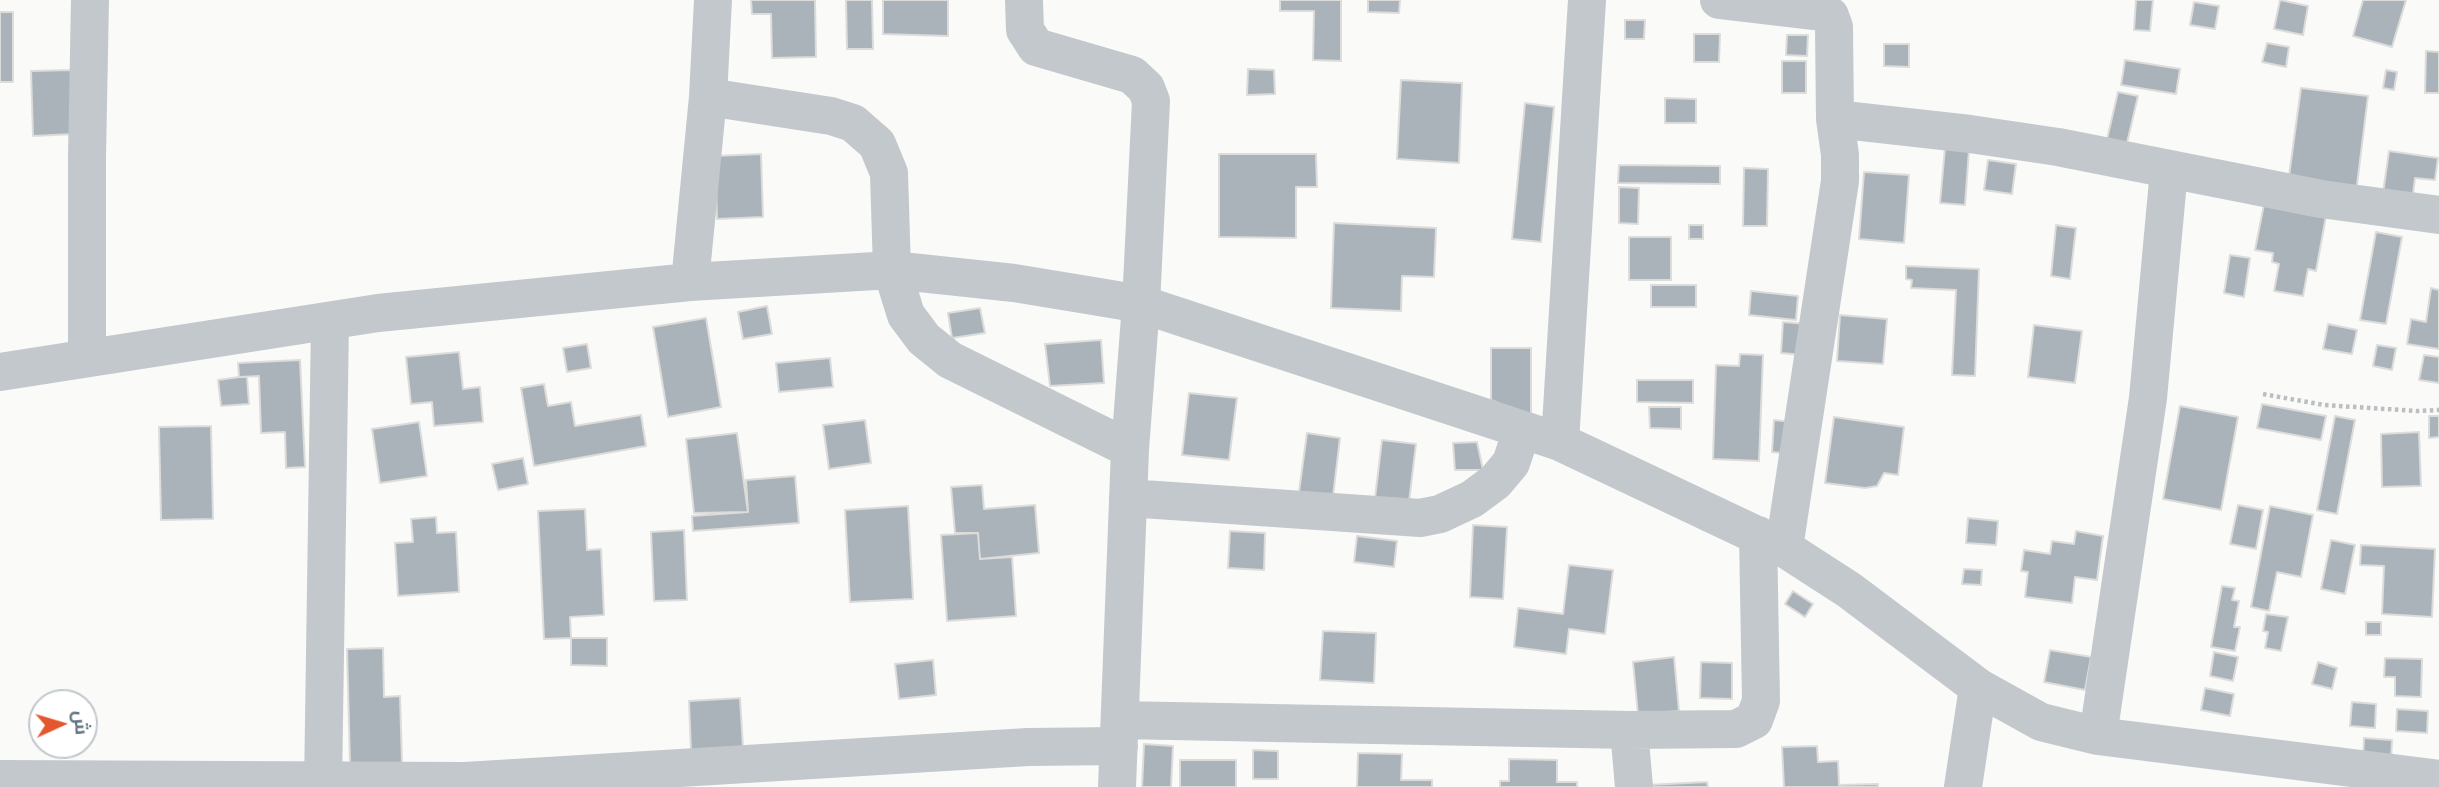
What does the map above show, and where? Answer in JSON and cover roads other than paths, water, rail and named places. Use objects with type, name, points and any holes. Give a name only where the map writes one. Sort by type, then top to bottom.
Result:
[{"type":"street","points":[[87,358],[90,0]]},
{"type":"street","points":[[690,282],[708,97],[713,0]]},
{"type":"street","points":[[1024,0],[1026,30],[1036,47],[1132,75],[1146,88],[1151,102],[1130,449],[1117,787]]},
{"type":"street","points":[[1560,442],[1587,0]]},
{"type":"street","points":[[0,779],[323,783],[465,781],[976,749],[1120,733],[1736,729],[1754,720],[1761,701],[1771,541],[1840,181],[1840,155],[1835,119],[1834,27],[1830,16],[1821,12],[1719,0]]},
{"type":"street","points":[[708,97],[831,116],[853,123],[877,144],[889,173],[892,270],[906,315],[923,339],[950,360],[1130,449]]},
{"type":"street","points":[[1835,119],[2057,146],[2320,199],[2439,215]]},
{"type":"street","points":[[2098,736],[2148,398],[2169,170]]},
{"type":"street","points":[[0,372],[378,313],[690,282],[892,270],[1014,283],[1140,304],[1560,442],[1771,541],[1849,590],[1978,687],[2041,722],[2098,736],[2439,779]]},
{"type":"street","points":[[323,783],[330,321]]},
{"type":"street","points":[[1128,498],[1420,518],[1440,514],[1472,499],[1495,482],[1511,463],[1522,430]]},
{"type":"street","points":[[1963,787],[1978,687]]},
{"type":"street","points":[[1629,730],[1634,787]]}]
